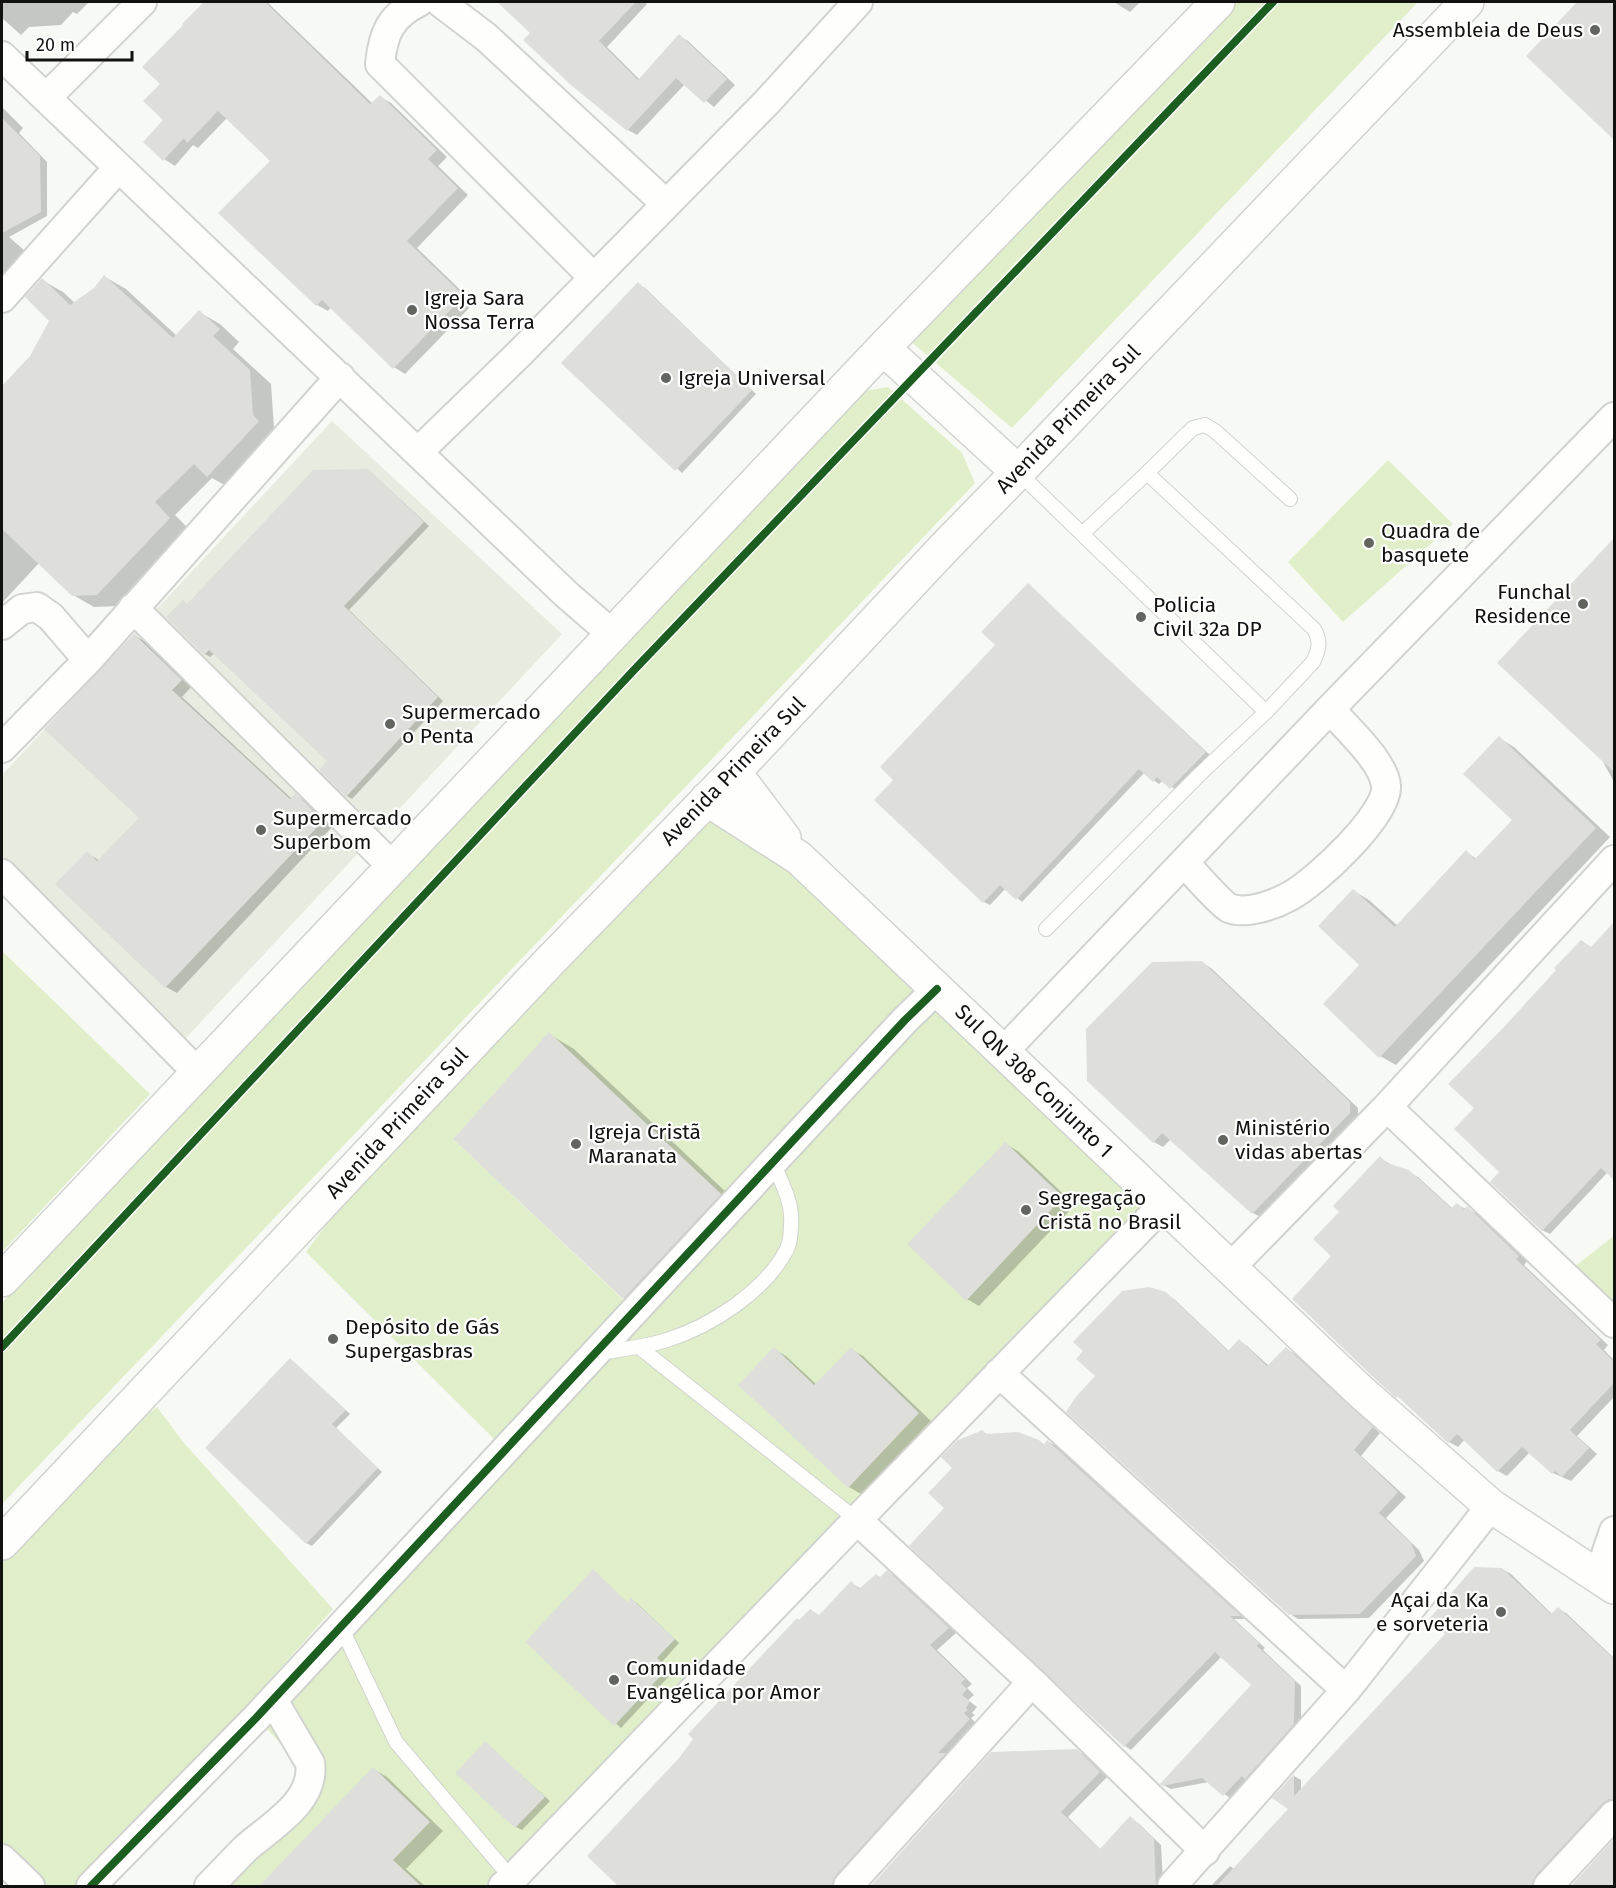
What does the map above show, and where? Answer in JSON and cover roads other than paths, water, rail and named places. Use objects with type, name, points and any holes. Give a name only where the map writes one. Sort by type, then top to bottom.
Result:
[{"type":"main road","points":[[2,1280],[883,348],[1218,2]]},
{"type":"main road","name":"Avenida Primeira Sul","points":[[2,1543],[550,961],[734,772],[934,557],[1467,2]]},
{"type":"main road","points":[[883,348],[1018,472]]},
{"type":"main road","name":"Sul QN 308 Conjunto 1","points":[[734,772],[799,858],[1359,1390],[1491,1506],[1607,1581]]},
{"type":"main road","name":"Sul QN 308 Conjunto 1","points":[[707,799],[799,858]]},
{"type":"street","points":[[46,98],[142,2]]},
{"type":"street","points":[[419,2],[405,10],[387,30],[382,41],[380,64],[594,278]]},
{"type":"street","points":[[440,2],[486,37],[666,204]]},
{"type":"street","points":[[418,453],[767,102],[858,2]]},
{"type":"street","points":[[2,56],[566,594],[612,634]]},
{"type":"street","points":[[2,298],[118,168]]},
{"type":"street","points":[[2,748],[88,660],[340,377]]},
{"type":"street","points":[[1004,1052],[1330,709],[1614,417]]},
{"type":"street","points":[[2,625],[22,609],[37,606],[51,617],[88,660]]},
{"type":"street","points":[[133,608],[393,867]]},
{"type":"street","points":[[1184,862],[1228,907],[1242,910],[1262,907],[1292,896],[1358,837],[1370,824],[1385,798],[1387,789],[1385,778],[1367,752],[1330,709]]},
{"type":"street","points":[[1230,1268],[1387,1107],[1614,860]]},
{"type":"street","points":[[2,874],[198,1073]]},
{"type":"street","points":[[91,1887],[273,1700],[937,988]]},
{"type":"street","points":[[1387,1107],[1614,1323]]},
{"type":"street","points":[[513,1884],[857,1520],[1163,1206]]},
{"type":"street","points":[[999,1373],[1346,1690]]},
{"type":"street","points":[[1172,1887],[1346,1690],[1491,1506]]},
{"type":"street","points":[[857,1520],[1032,1682],[1205,1851]]},
{"type":"street","points":[[1607,1581],[1614,1532]]},
{"type":"street","points":[[848,1887],[1032,1682]]},
{"type":"street","points":[[209,1887],[245,1849],[290,1811],[309,1785],[310,1763],[273,1700]]},
{"type":"street","points":[[1548,1887],[1614,1815]]},
{"type":"street","points":[[2,1859],[30,1887]]},
{"type":"lane","points":[[1082,534],[1193,429],[1205,425],[1215,431],[1290,499]]},
{"type":"lane","points":[[1018,472],[1266,712]]},
{"type":"lane","points":[[1047,929],[1200,774],[1266,712],[1313,662],[1318,652],[1319,638],[1314,629],[1147,472]]},
{"type":"lane","points":[[596,1354],[639,1347],[700,1328],[740,1302],[771,1272],[787,1249],[792,1222],[788,1198],[773,1162]]},
{"type":"lane","points":[[639,1347],[857,1520]]},
{"type":"lane","points":[[341,1627],[396,1742],[513,1884]]},
{"type":"place","name":"Assembleia de Deus","points":[[1595,30]]},
{"type":"place","name":"Igreja Sara Nossa Terra","points":[[412,310]]},
{"type":"place","name":"Igreja Universal","points":[[666,378]]},
{"type":"place","name":"Quadra de basquete","points":[[1369,543]]},
{"type":"place","name":"Funchal Residence","points":[[1583,604]]},
{"type":"place","name":"Policia Civil 32a DP","points":[[1141,617]]},
{"type":"place","name":"Supermercado o Penta","points":[[390,724]]},
{"type":"place","name":"Supermercado Superbom","points":[[261,830]]},
{"type":"place","name":"Ministério vidas abertas","points":[[1223,1140]]},
{"type":"place","name":"Igreja Cristã Maranata","points":[[576,1144]]},
{"type":"place","name":"Segregação Cristã no Brasil","points":[[1026,1210]]},
{"type":"place","name":"Depósito de Gás Supergasbras","points":[[333,1339]]},
{"type":"place","name":"Açai da Ka e sorveteria","points":[[1501,1612]]},
{"type":"place","name":"Comunidade Evangélica por Amor","points":[[614,1680]]}]
